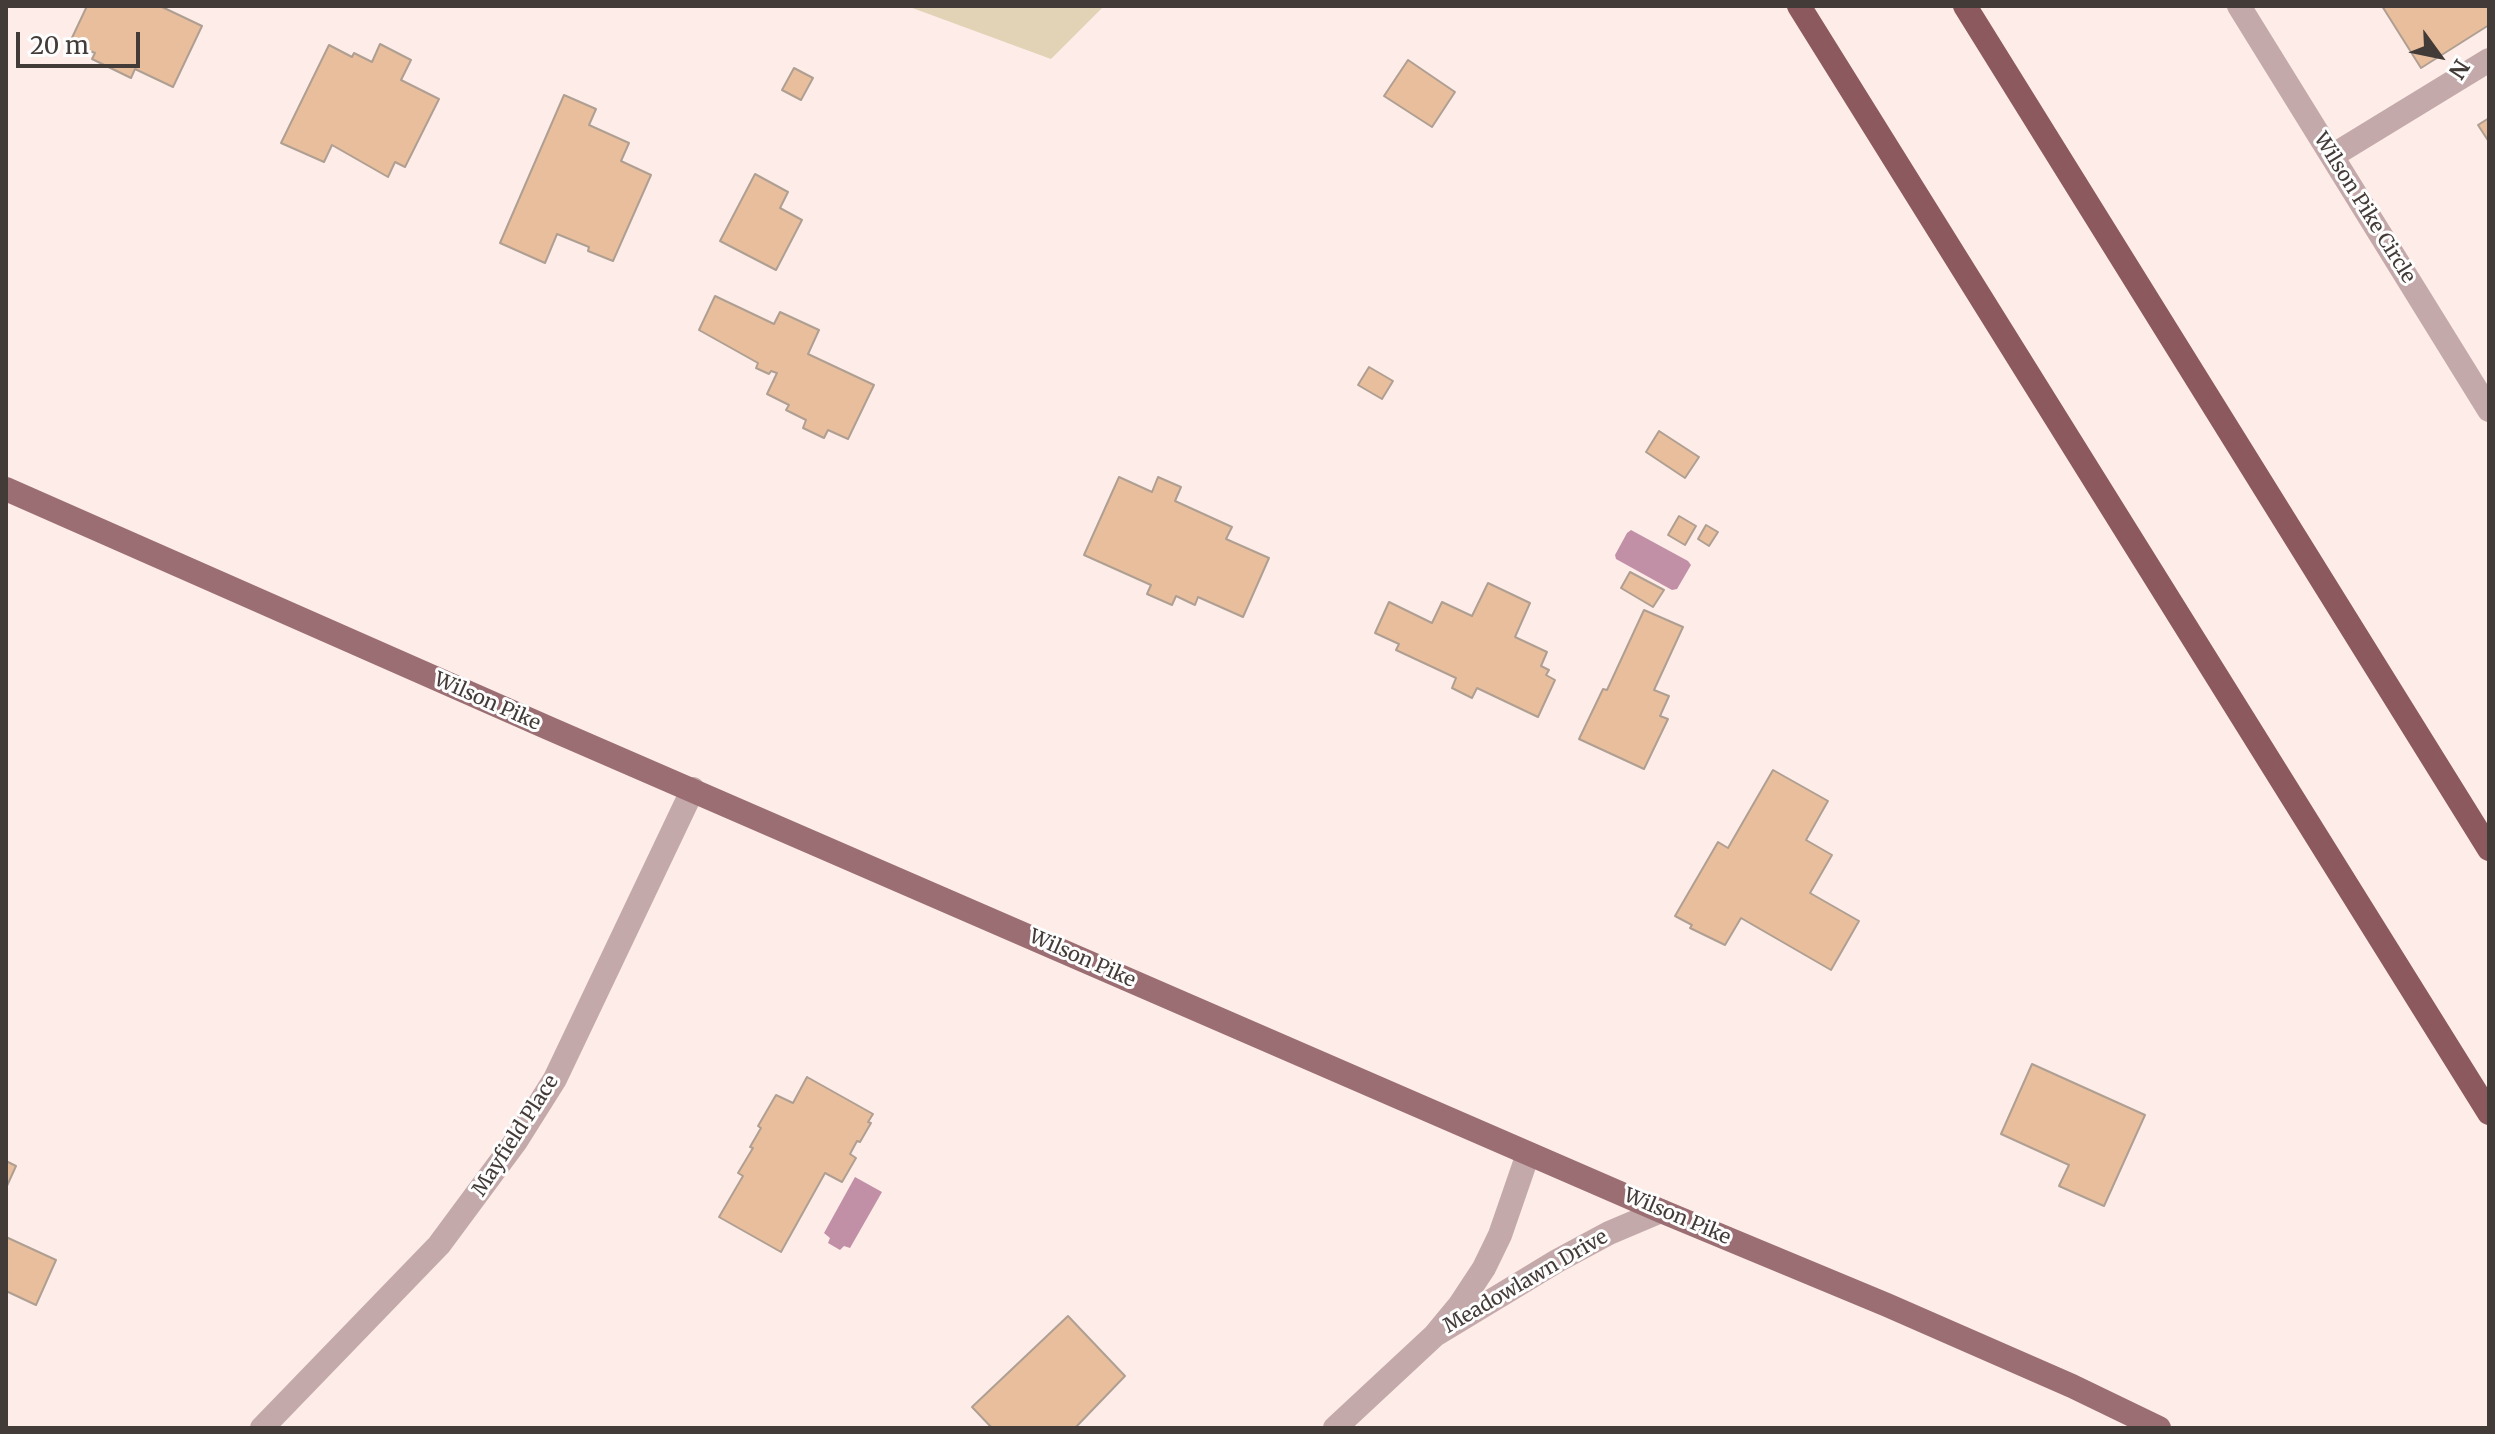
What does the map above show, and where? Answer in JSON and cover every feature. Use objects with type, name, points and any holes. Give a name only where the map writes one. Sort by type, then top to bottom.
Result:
[{"type":"highway","points":[[1799,6],[2489,1113]]},
{"type":"highway","points":[[1965,6],[2489,849]]},
{"type":"main road","name":"Wilson Pike","points":[[6,489],[1528,1154],[1887,1305],[2072,1386],[2159,1428]]},
{"type":"street","name":"Wilson Pike Circle","points":[[2239,6],[2489,410]]},
{"type":"street","points":[[2332,156],[2489,60]]},
{"type":"street","name":"Mayfield Place","points":[[262,1428],[439,1245],[516,1141],[555,1079],[693,789]]},
{"type":"street","name":"Meadowlawn Drive","points":[[1335,1428],[1435,1335],[1459,1306],[1484,1268],[1500,1235],[1528,1154]]},
{"type":"street","name":"Meadowlawn Drive","points":[[1435,1335],[1557,1261],[1609,1233],[1661,1211]]},
{"type":"shaded area","points":[[907,6],[1104,6],[1051,59]]},
{"type":"shaded area","points":[[1631,530],[1688,561],[1691,565],[1677,589],[1672,590],[1616,559],[1615,555]]},
{"type":"shaded area","points":[[855,1177],[882,1192],[850,1248],[844,1246],[840,1250],[828,1243],[830,1238],[824,1233]]},
{"type":"building","points":[[87,6],[160,6],[202,26],[173,87],[135,69],[131,78],[92,59],[95,53],[70,42]]},
{"type":"building","points":[[2382,6],[2489,6],[2489,25],[2421,68]]},
{"type":"building","points":[[380,44],[411,60],[401,80],[439,99],[405,167],[395,162],[388,177],[332,145],[324,162],[281,143],[329,45],[352,57],[354,53],[372,62]]},
{"type":"building","points":[[1408,60],[1455,92],[1432,127],[1384,96]]},
{"type":"building","points":[[794,68],[813,78],[801,100],[782,90]]},
{"type":"building","points":[[564,95],[596,109],[589,125],[629,143],[621,161],[651,175],[613,261],[557,234],[545,263],[500,243]]},
{"type":"building","points":[[2489,118],[2489,142],[2478,125]]},
{"type":"building","points":[[755,174],[788,192],[780,208],[802,220],[776,270],[720,241]]},
{"type":"building","points":[[715,296],[774,324],[780,312],[819,330],[808,354],[874,385],[848,439],[828,430],[824,438],[803,428],[806,420],[786,410],[789,405],[767,394],[777,373],[771,371],[769,374],[756,368],[758,363],[699,330]]},
{"type":"building","points":[[1369,367],[1393,381],[1382,399],[1358,385]]},
{"type":"building","points":[[1659,431],[1699,457],[1685,478],[1646,452]]},
{"type":"building","points":[[1119,477],[1152,492],[1158,477],[1181,487],[1175,501],[1232,527],[1226,539],[1269,558],[1243,617],[1198,597],[1195,605],[1176,596],[1172,605],[1147,594],[1151,585],[1084,555]]},
{"type":"building","points":[[1679,516],[1696,526],[1685,545],[1668,535]]},
{"type":"building","points":[[1706,525],[1718,532],[1709,546],[1698,539]]},
{"type":"building","points":[[1630,572],[1664,590],[1653,607],[1621,588]]},
{"type":"building","points":[[1488,583],[1530,603],[1515,637],[1547,652],[1541,666],[1549,670],[1546,675],[1555,680],[1538,717],[1477,688],[1472,698],[1452,688],[1456,678],[1396,650],[1399,644],[1375,633],[1389,602],[1432,623],[1442,602],[1472,616]]},
{"type":"building","points":[[1644,610],[1683,627],[1654,690],[1669,696],[1660,716],[1668,719],[1644,769],[1579,739],[1603,689],[1607,690]]},
{"type":"building","points":[[1773,770],[1828,801],[1806,840],[1832,855],[1810,893],[1859,921],[1831,970],[1741,918],[1725,945],[1690,928],[1692,925],[1675,916],[1718,842],[1728,848]]},
{"type":"building","points":[[2032,1064],[2145,1115],[2104,1206],[2059,1186],[2069,1165],[2001,1134]]},
{"type":"building","points":[[807,1077],[873,1114],[868,1122],[871,1123],[850,1154],[856,1158],[842,1182],[825,1173],[781,1252],[719,1217],[743,1176],[738,1173],[753,1148],[750,1147],[761,1128],[758,1126],[776,1095],[793,1103]]},
{"type":"building","points":[[6,1161],[16,1166],[6,1188]]},
{"type":"building","points":[[6,1237],[56,1260],[36,1305],[6,1291]]},
{"type":"building","points":[[1068,1316],[1125,1376],[1075,1428],[992,1428],[972,1407]]}]
